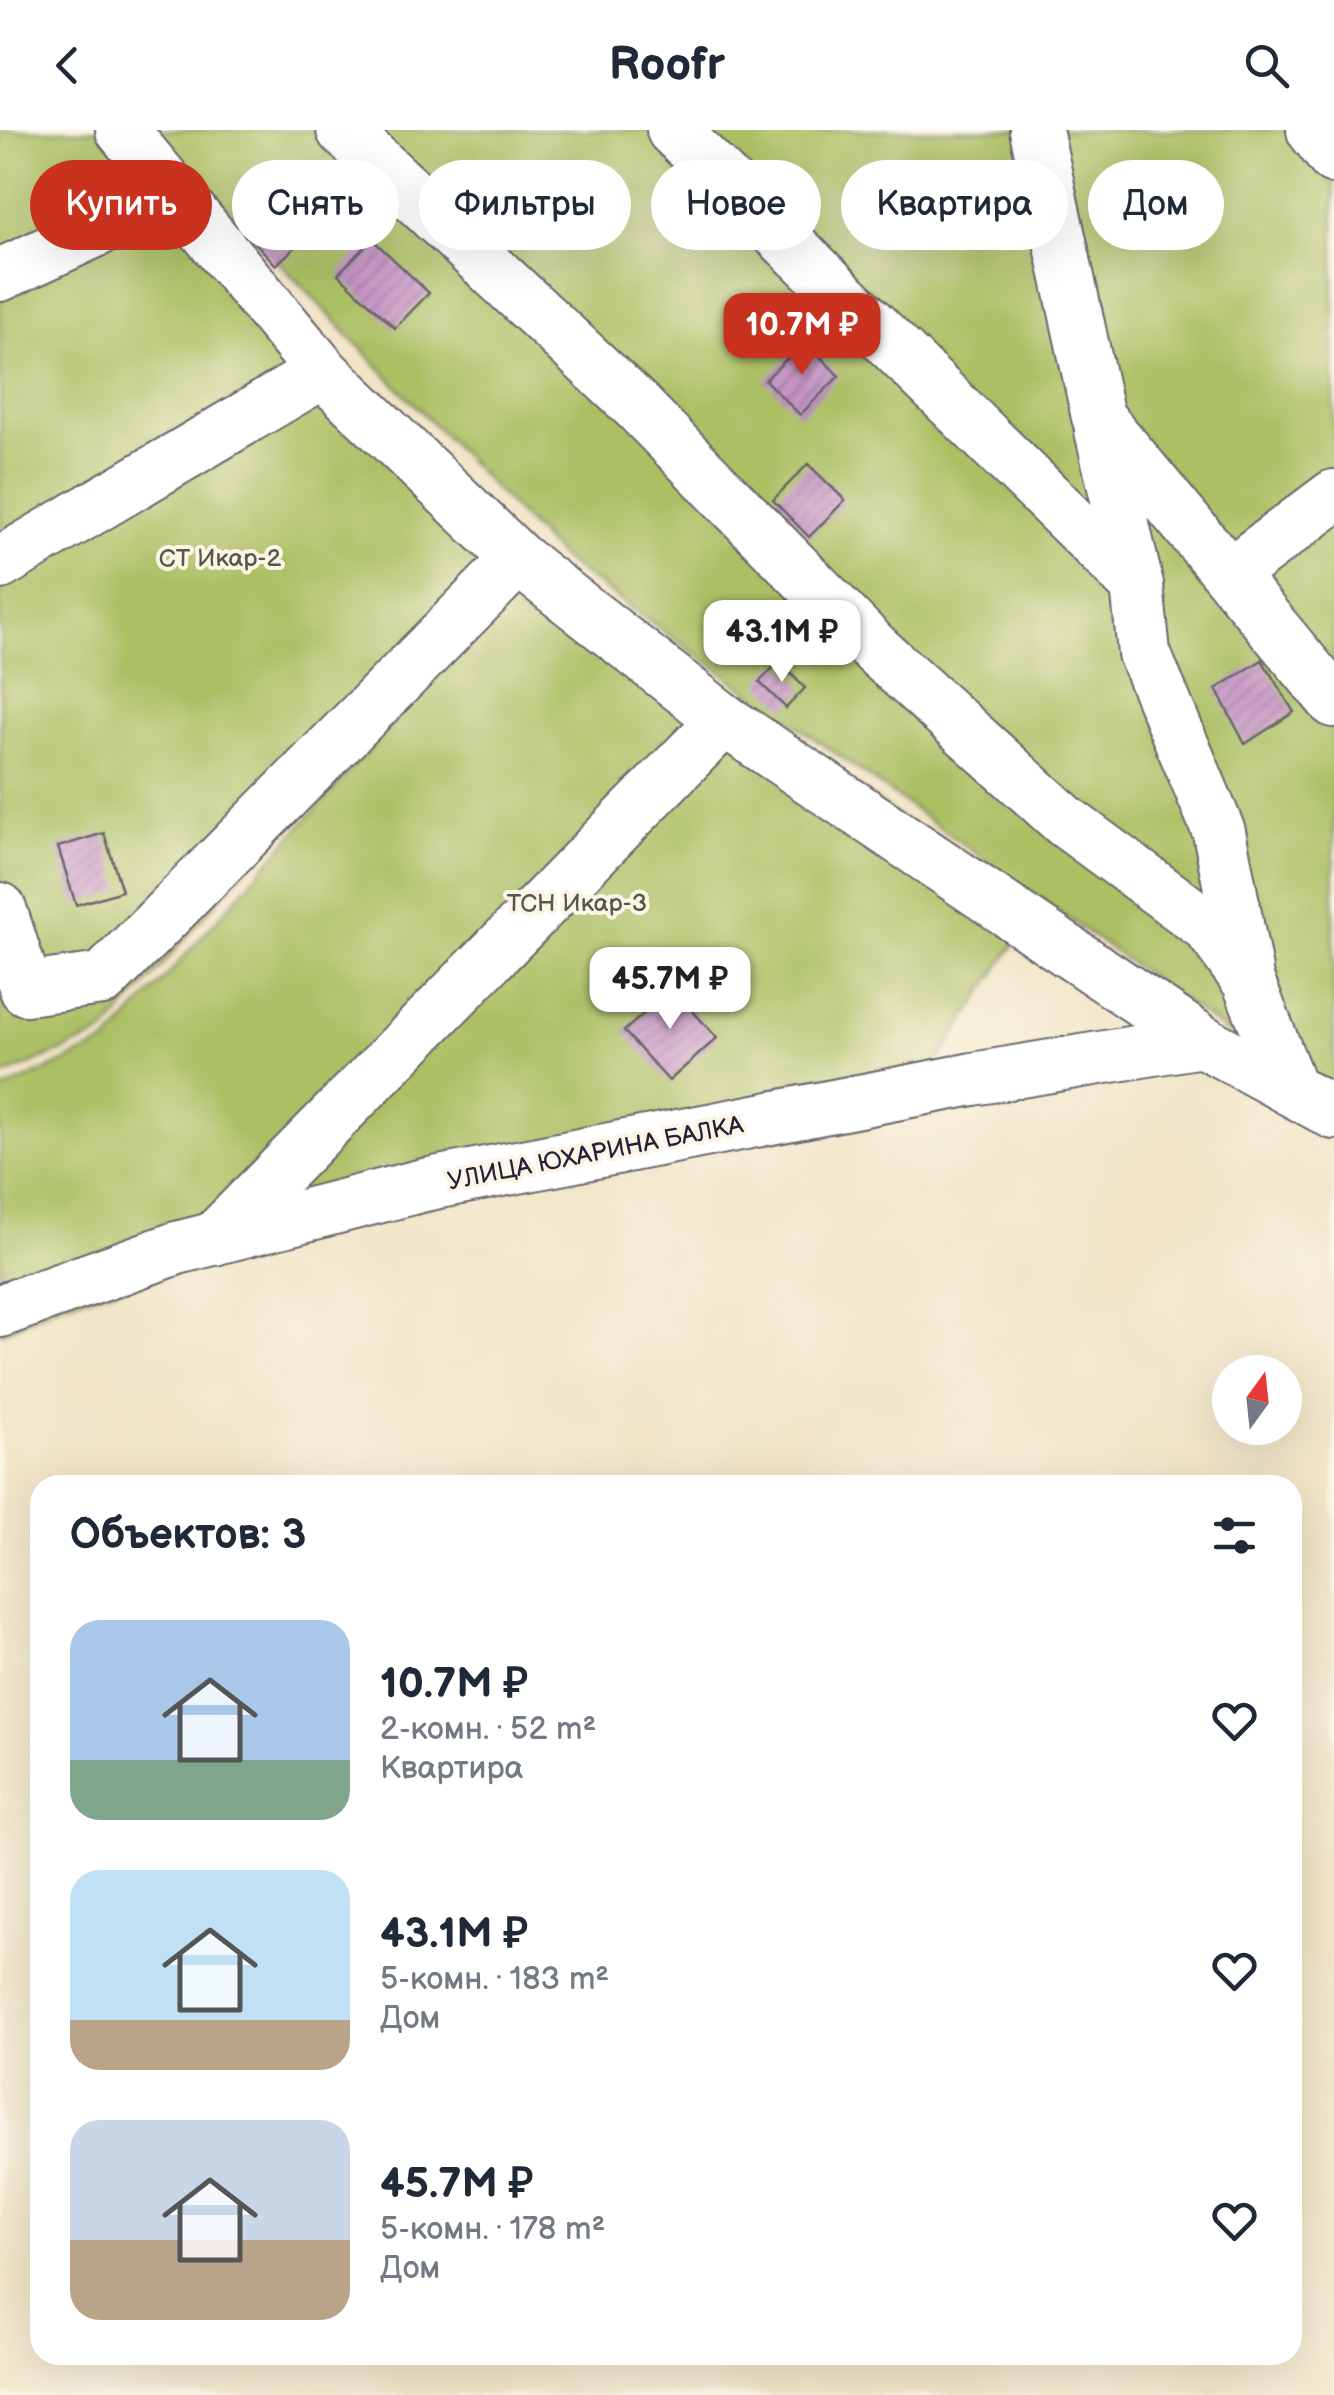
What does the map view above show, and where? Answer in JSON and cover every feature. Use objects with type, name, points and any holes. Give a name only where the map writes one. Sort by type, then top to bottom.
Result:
[{"type":"street","points":[[122,130],[147,160]]},
{"type":"street","points":[[343,130],[637,406],[874,648],[1065,821],[1209,927],[1248,981],[1312,1101]]},
{"type":"street","points":[[673,130],[1137,584]]},
{"type":"street","points":[[1036,130],[1137,584],[1144,653],[1219,832],[1248,981]]},
{"type":"street","points":[[1314,130],[1334,158]]},
{"type":"street","points":[[212,238],[323,372],[518,559],[724,720],[1202,1041],[1312,1101]]},
{"type":"street","points":[[0,275],[54,250]]},
{"type":"street","points":[[0,563],[323,372]]},
{"type":"street","points":[[1098,417],[1334,701]]},
{"type":"street","points":[[1230,574],[1334,496]]},
{"type":"street","points":[[0,909],[26,989],[103,980],[518,559]]},
{"type":"street","points":[[214,1239],[724,720]]},
{"type":"street","name":"УЛИЦА ЮХАРИНА БАЛКА","points":[[0,1311],[177,1248],[424,1185],[972,1079],[1202,1041]]},
{"type":"green space","name":"СТ Икар-2","points":[[0,130],[114,130],[143,160],[30,160],[30,250],[212,250],[212,231],[518,546],[105,1033],[0,1077]]},
{"type":"green space","points":[[153,130],[1021,130],[1029,160],[841,160],[841,250],[1052,250],[1258,1054],[561,558],[267,250],[399,250],[399,160],[232,160],[232,213],[212,192],[212,160],[182,160]]},
{"type":"green space","points":[[1037,130],[1334,130],[1334,1103],[1266,1066],[1066,250],[1068,160],[1044,160]]},
{"type":"green space","name":"ТСН Икар-3","points":[[539,559],[1034,914],[932,1070],[62,1303],[0,1333],[0,1091],[108,1042]]},
{"type":"building","points":[[262,250],[292,250],[276,265]]},
{"type":"building","points":[[361,250],[384,250],[429,293],[395,328],[338,274]]},
{"type":"building","points":[[805,341],[839,376],[800,415],[765,380]]},
{"type":"building","points":[[808,464],[845,500],[809,537],[773,500]]},
{"type":"building","points":[[1262,660],[1294,712],[1245,744],[1216,689]]},
{"type":"building","points":[[779,662],[805,688],[786,708],[759,682]]},
{"type":"building","points":[[104,833],[122,891],[76,905],[58,847]]},
{"type":"building","points":[[664,979],[717,1038],[669,1081],[624,1031],[656,1003],[648,993]]}]
